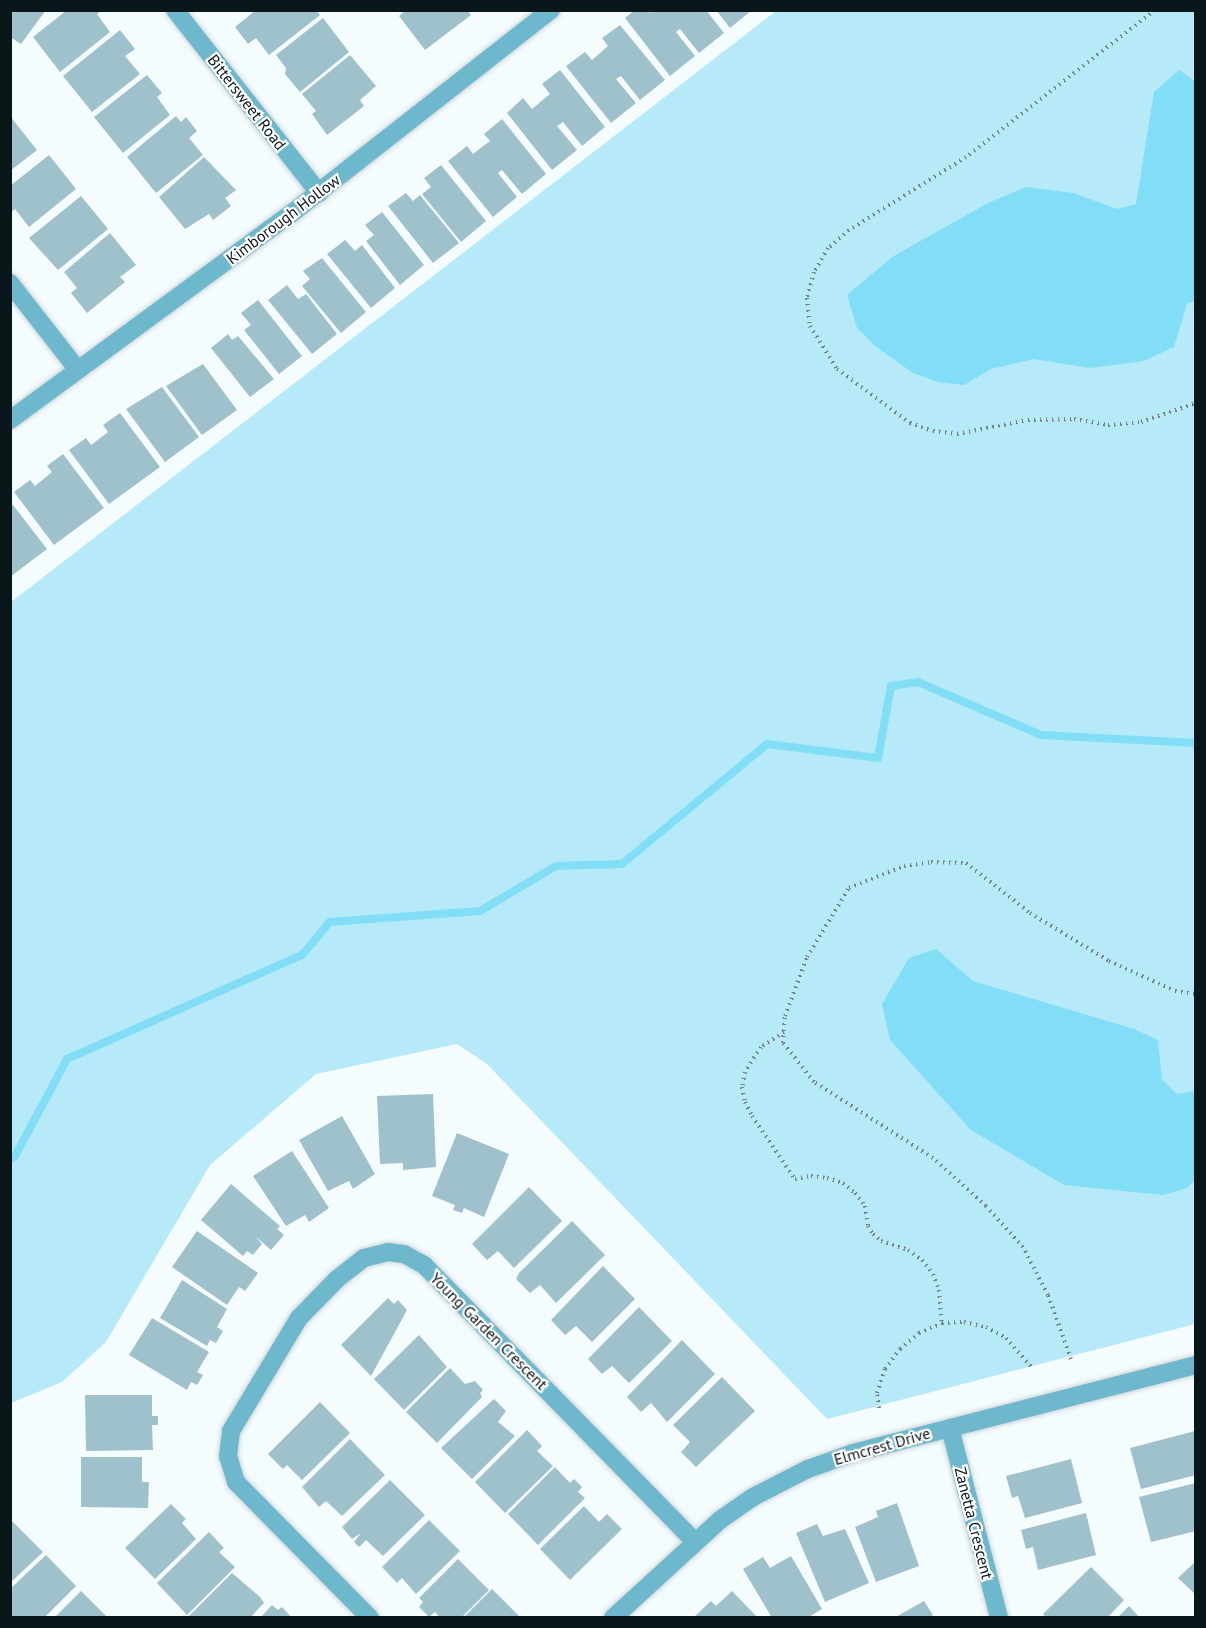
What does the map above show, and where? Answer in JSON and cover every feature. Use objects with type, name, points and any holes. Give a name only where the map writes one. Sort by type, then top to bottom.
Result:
[{"type":"street","name":"Bittersweet Road","points":[[175,10],[319,193]]},
{"type":"street","name":"Kimborough Hollow","points":[[10,420],[319,193],[544,13]]},
{"type":"street","points":[[10,283],[78,370]]},
{"type":"street","name":"Young Garden Crescent","points":[[370,1617],[236,1482],[228,1456],[231,1431],[299,1318],[337,1279],[364,1258],[388,1252],[404,1254],[424,1265],[695,1542]]},
{"type":"street","name":"Elmcrest Drive","points":[[613,1617],[720,1520],[753,1497],[808,1469],[853,1453],[1196,1365]]},
{"type":"street","name":"Zanetta Crescent","points":[[950,1428],[999,1617]]},
{"type":"path","points":[[1155,10],[966,157],[849,230],[828,248],[814,272],[807,298],[810,326],[837,369],[910,423],[933,431],[957,434],[1028,420],[1074,419],[1107,425],[1142,422],[1196,402]]},
{"type":"path","points":[[1071,1359],[1048,1295],[1023,1247],[986,1206],[933,1158],[814,1082],[783,1043],[785,1016],[807,957],[849,888],[904,866],[931,862],[966,863],[1030,914],[1109,961],[1175,991],[1196,994]]},
{"type":"path","points":[[784,1031],[761,1047],[745,1072],[742,1087],[745,1102],[752,1116],[795,1179],[819,1177],[843,1183],[865,1206],[868,1226],[873,1234],[881,1241],[908,1250],[922,1260],[933,1274],[939,1290],[942,1323]]},
{"type":"path","points":[[879,1408],[877,1393],[885,1370],[900,1349],[919,1334],[942,1323],[964,1322],[986,1327],[1006,1338],[1033,1369]]},
{"type":"shaded area","points":[[776,11],[1195,11],[1195,1324],[827,1419],[487,1064],[457,1044],[316,1074],[210,1165],[106,1342],[62,1382],[11,1403],[11,602]]},
{"type":"shaded area","points":[[1179,70],[1195,81],[1196,300],[1187,304],[1174,347],[1144,361],[1090,368],[1034,359],[991,369],[964,385],[938,382],[913,373],[875,346],[857,328],[847,295],[892,257],[986,204],[1026,187],[1073,193],[1117,209],[1136,204],[1154,92]]},
{"type":"shaded area","points":[[936,949],[973,981],[1134,1029],[1158,1040],[1162,1080],[1177,1094],[1195,1091],[1195,1180],[1187,1188],[1163,1195],[1064,1185],[971,1130],[890,1040],[882,1004],[909,958]]},
{"type":"building","points":[[10,10],[46,10],[21,44],[10,37]]},
{"type":"building","points":[[67,10],[97,10],[99,13],[97,14],[110,32],[60,72],[33,37]]},
{"type":"building","points":[[256,10],[316,10],[320,15],[269,55],[256,38],[248,44],[235,27]]},
{"type":"building","points":[[406,10],[467,10],[471,15],[425,50],[399,16]]},
{"type":"building","points":[[635,10],[648,10],[650,13],[653,10],[706,10],[724,33],[699,53],[680,29],[676,32],[695,56],[670,76],[625,18]]},
{"type":"building","points":[[716,10],[752,10],[730,28]]},
{"type":"building","points":[[323,18],[349,52],[300,92],[285,74],[286,68],[276,55]]},
{"type":"building","points":[[620,25],[665,80],[640,100],[621,76],[616,79],[636,103],[611,123],[566,66],[585,52],[592,60],[608,46],[602,38]]},
{"type":"building","points":[[120,30],[135,49],[125,56],[140,74],[92,112],[63,76]]},
{"type":"building","points":[[350,55],[376,86],[360,100],[364,106],[327,135],[312,114],[316,111],[302,94]]},
{"type":"building","points":[[560,70],[605,127],[582,146],[563,122],[557,126],[577,150],[552,170],[507,113],[523,98],[532,109],[550,94],[542,84]]},
{"type":"building","points":[[147,75],[162,93],[157,97],[170,115],[123,153],[94,117]]},
{"type":"building","points":[[10,116],[37,150],[10,171]]},
{"type":"building","points":[[176,116],[181,122],[186,117],[197,131],[189,138],[203,155],[156,193],[127,157]]},
{"type":"building","points":[[502,119],[546,174],[522,194],[502,170],[498,173],[517,197],[493,217],[448,161],[467,146],[473,154],[490,141],[484,134]]},
{"type":"building","points":[[49,155],[76,189],[29,227],[15,209],[10,213],[10,186]]},
{"type":"building","points":[[204,157],[236,190],[225,198],[231,206],[213,220],[209,214],[185,229],[159,197]]},
{"type":"building","points":[[441,165],[486,221],[461,242],[422,194],[431,187],[424,178]]},
{"type":"building","points":[[406,193],[413,201],[420,195],[459,243],[433,263],[388,206]]},
{"type":"building","points":[[81,196],[108,229],[58,270],[29,238]]},
{"type":"building","points":[[382,212],[424,265],[400,285],[366,241],[374,235],[365,225]]},
{"type":"building","points":[[110,233],[136,265],[120,277],[125,282],[87,313],[71,293],[77,288],[64,272]]},
{"type":"building","points":[[345,240],[355,251],[362,245],[395,288],[371,308],[327,254]]},
{"type":"building","points":[[322,258],[366,312],[341,333],[302,286],[310,279],[303,271]]},
{"type":"building","points":[[287,285],[298,299],[306,294],[337,334],[312,354],[268,300]]},
{"type":"building","points":[[258,300],[302,356],[279,374],[244,330],[251,325],[241,313]]},
{"type":"building","points":[[228,334],[232,340],[238,336],[274,379],[250,397],[211,348]]},
{"type":"building","points":[[203,364],[237,410],[202,435],[166,386]]},
{"type":"building","points":[[162,387],[199,437],[165,462],[126,409]]},
{"type":"building","points":[[120,413],[160,467],[109,504],[69,450],[86,438],[91,445],[108,432],[103,425]]},
{"type":"building","points":[[63,454],[104,508],[54,545],[14,492],[30,480],[35,486],[52,472],[47,466]]},
{"type":"building","points":[[13,505],[47,549],[10,577],[10,506]]},
{"type":"building","points":[[433,1094],[436,1167],[403,1170],[403,1163],[380,1164],[377,1096]]},
{"type":"building","points":[[342,1116],[375,1174],[353,1189],[349,1181],[328,1191],[299,1140]]},
{"type":"building","points":[[457,1133],[509,1154],[484,1217],[464,1208],[462,1213],[453,1210],[455,1205],[432,1196]]},
{"type":"building","points":[[292,1151],[329,1208],[309,1222],[305,1215],[286,1226],[253,1176]]},
{"type":"building","points":[[231,1184],[280,1226],[277,1229],[284,1235],[271,1250],[255,1236],[262,1244],[253,1255],[247,1251],[243,1256],[201,1220]]},
{"type":"building","points":[[529,1187],[562,1221],[514,1268],[498,1251],[487,1260],[472,1244]]},
{"type":"building","points":[[572,1221],[605,1255],[556,1303],[540,1285],[530,1293],[516,1279],[519,1273]]},
{"type":"building","points":[[197,1231],[258,1273],[245,1291],[239,1287],[227,1305],[172,1267]]},
{"type":"building","points":[[603,1266],[635,1299],[592,1342],[576,1326],[565,1335],[551,1320]]},
{"type":"building","points":[[182,1280],[227,1309],[217,1327],[223,1331],[216,1343],[210,1340],[207,1346],[160,1318]]},
{"type":"building","points":[[388,1298],[394,1304],[398,1300],[407,1310],[371,1376],[341,1345]]},
{"type":"building","points":[[639,1307],[672,1341],[629,1383],[612,1366],[602,1374],[588,1359]]},
{"type":"building","points":[[152,1318],[209,1352],[197,1372],[203,1375],[197,1385],[191,1382],[187,1390],[129,1355]]},
{"type":"building","points":[[419,1335],[447,1367],[404,1410],[374,1379]]},
{"type":"building","points":[[682,1340],[715,1374],[667,1422],[651,1403],[641,1412],[627,1397]]},
{"type":"building","points":[[450,1368],[465,1384],[475,1381],[483,1390],[480,1393],[482,1397],[437,1443],[406,1412]]},
{"type":"building","points":[[722,1377],[755,1411],[696,1467],[681,1452],[690,1442],[673,1425]]},
{"type":"building","points":[[85,1395],[152,1395],[152,1416],[158,1416],[158,1425],[152,1425],[153,1450],[86,1451]]},
{"type":"building","points":[[494,1399],[506,1411],[498,1422],[515,1436],[472,1479],[441,1448]]},
{"type":"building","points":[[320,1402],[350,1433],[302,1480],[287,1465],[283,1469],[268,1454]]},
{"type":"building","points":[[527,1430],[542,1446],[537,1451],[553,1466],[505,1513],[475,1482]]},
{"type":"building","points":[[1195,1431],[1196,1475],[1141,1489],[1130,1448]]},
{"type":"building","points":[[350,1439],[385,1475],[342,1516],[326,1501],[319,1507],[302,1487]]},
{"type":"building","points":[[81,1457],[142,1457],[142,1482],[149,1482],[148,1508],[81,1507]]},
{"type":"building","points":[[1071,1459],[1082,1503],[1025,1518],[1018,1496],[1012,1498],[1006,1476]]},
{"type":"building","points":[[555,1467],[570,1483],[574,1479],[582,1487],[578,1492],[585,1498],[538,1545],[508,1514]]},
{"type":"building","points":[[390,1480],[425,1515],[383,1556],[366,1540],[359,1547],[354,1542],[361,1533],[352,1539],[342,1527]]},
{"type":"building","points":[[1196,1483],[1196,1531],[1151,1542],[1139,1497]]},
{"type":"building","points":[[897,1503],[919,1566],[876,1582],[855,1527],[878,1517],[876,1511]]},
{"type":"building","points":[[171,1504],[186,1519],[182,1523],[196,1539],[155,1579],[125,1548]]},
{"type":"building","points":[[584,1506],[599,1522],[607,1514],[622,1529],[570,1580],[540,1549]]},
{"type":"building","points":[[1086,1513],[1096,1555],[1038,1570],[1033,1547],[1026,1549],[1021,1530]]},
{"type":"building","points":[[10,1519],[43,1552],[10,1583]]},
{"type":"building","points":[[429,1520],[460,1551],[416,1594],[402,1578],[397,1583],[382,1567]]},
{"type":"building","points":[[817,1524],[823,1536],[845,1529],[869,1583],[825,1602],[796,1533]]},
{"type":"building","points":[[209,1532],[224,1548],[219,1552],[235,1567],[187,1615],[157,1583]]},
{"type":"building","points":[[46,1555],[76,1586],[44,1618],[13,1618],[10,1615],[10,1589]]},
{"type":"building","points":[[791,1556],[822,1609],[807,1618],[772,1618],[743,1569],[763,1557],[770,1568]]},
{"type":"building","points":[[458,1559],[489,1590],[461,1618],[440,1618],[435,1612],[429,1617],[419,1607],[423,1602],[419,1598]]},
{"type":"building","points":[[1196,1561],[1196,1595],[1178,1578]]},
{"type":"building","points":[[1091,1567],[1124,1600],[1107,1618],[1046,1618],[1043,1614]]},
{"type":"building","points":[[232,1573],[264,1603],[250,1618],[191,1618],[189,1616]]},
{"type":"building","points":[[492,1589],[521,1618],[463,1618]]},
{"type":"building","points":[[81,1591],[108,1618],[54,1618]]},
{"type":"building","points":[[732,1591],[758,1618],[695,1616],[711,1601],[716,1606]]},
{"type":"building","points":[[924,1601],[933,1615],[929,1618],[894,1618]]},
{"type":"building","points":[[272,1605],[278,1610],[282,1607],[292,1618],[260,1618]]},
{"type":"building","points":[[1129,1606],[1140,1618],[1117,1618]]},
{"type":"waterway","points":[[10,1159],[15,1156],[67,1059],[302,955],[330,922],[480,911],[556,866],[622,864],[767,744],[878,758],[891,686],[918,682],[1041,735],[1196,743]]}]
